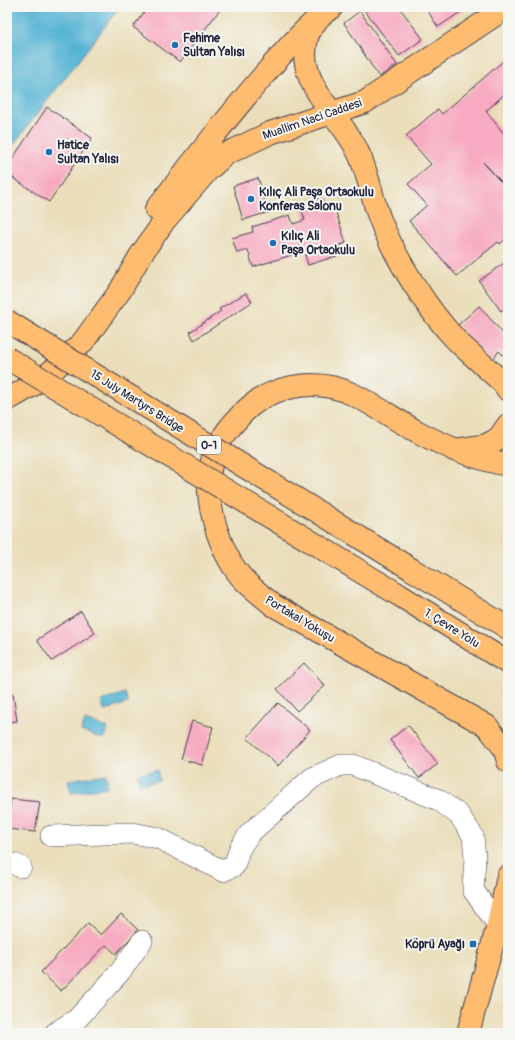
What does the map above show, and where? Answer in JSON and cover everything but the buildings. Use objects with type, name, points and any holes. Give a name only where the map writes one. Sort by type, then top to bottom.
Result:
[{"type":"main road","name":"Muallim Naci Caddesi","points":[[7,400],[33,385],[53,370],[82,343],[120,291],[140,256],[165,220],[209,169],[226,154],[270,133],[365,102],[507,7]]},
{"type":"main road","name":"Muallim Naci Caddesi","points":[[140,256],[155,211],[204,147],[277,60],[326,12]]},
{"type":"main road","points":[[326,12],[308,37],[305,54],[314,87],[330,113],[357,150],[379,217],[416,289],[457,341],[503,383],[508,390]]},
{"type":"main road","name":"15 July Martyrs Bridge","points":[[7,321],[508,628]]},
{"type":"main road","name":"1. Çevre Yolu","points":[[7,358],[396,593],[508,663]]},
{"type":"main road","name":"Portakal Yokuşu","points":[[508,465],[482,460],[453,450],[417,432],[351,394],[322,386],[301,386],[274,391],[249,407],[222,437],[213,457],[209,478],[211,508],[217,531],[227,554],[244,580],[273,605],[487,726],[504,748],[508,761]]},
{"type":"main road","points":[[453,450],[486,445],[498,439],[508,425]]},
{"type":"main road","points":[[468,1033],[498,924],[508,876]]},
{"type":"street","points":[[51,836],[134,833],[158,838],[223,871],[234,866],[240,848],[250,834],[312,778],[340,765],[353,764],[439,800],[459,815],[473,836],[475,858],[473,890],[498,924]]},
{"type":"street","points":[[55,1033],[77,1019],[120,972],[142,941]]},
{"type":"water","points":[[7,7],[120,7],[7,153]]},
{"type":"water","points":[[125,693],[128,703],[104,711],[101,701]]},
{"type":"water","points":[[85,720],[108,728],[104,739],[81,731]]},
{"type":"water","points":[[158,770],[159,781],[139,784],[137,774]]},
{"type":"water","points":[[106,774],[108,787],[71,793],[68,780]]},
{"type":"place","name":"Fehime Sultan Yalısı","points":[[175,45]]},
{"type":"place","name":"Hatice Sultan Yalısı","points":[[49,152]]},
{"type":"place","name":"Kılıç Ali Paşa Ortaokulu Konferas Salonu","points":[[251,199]]},
{"type":"place","name":"Kılıç Ali Paşa Ortaokulu","points":[[273,243]]},
{"type":"place","name":"Köprü Ayağı","points":[[473,944]]}]
